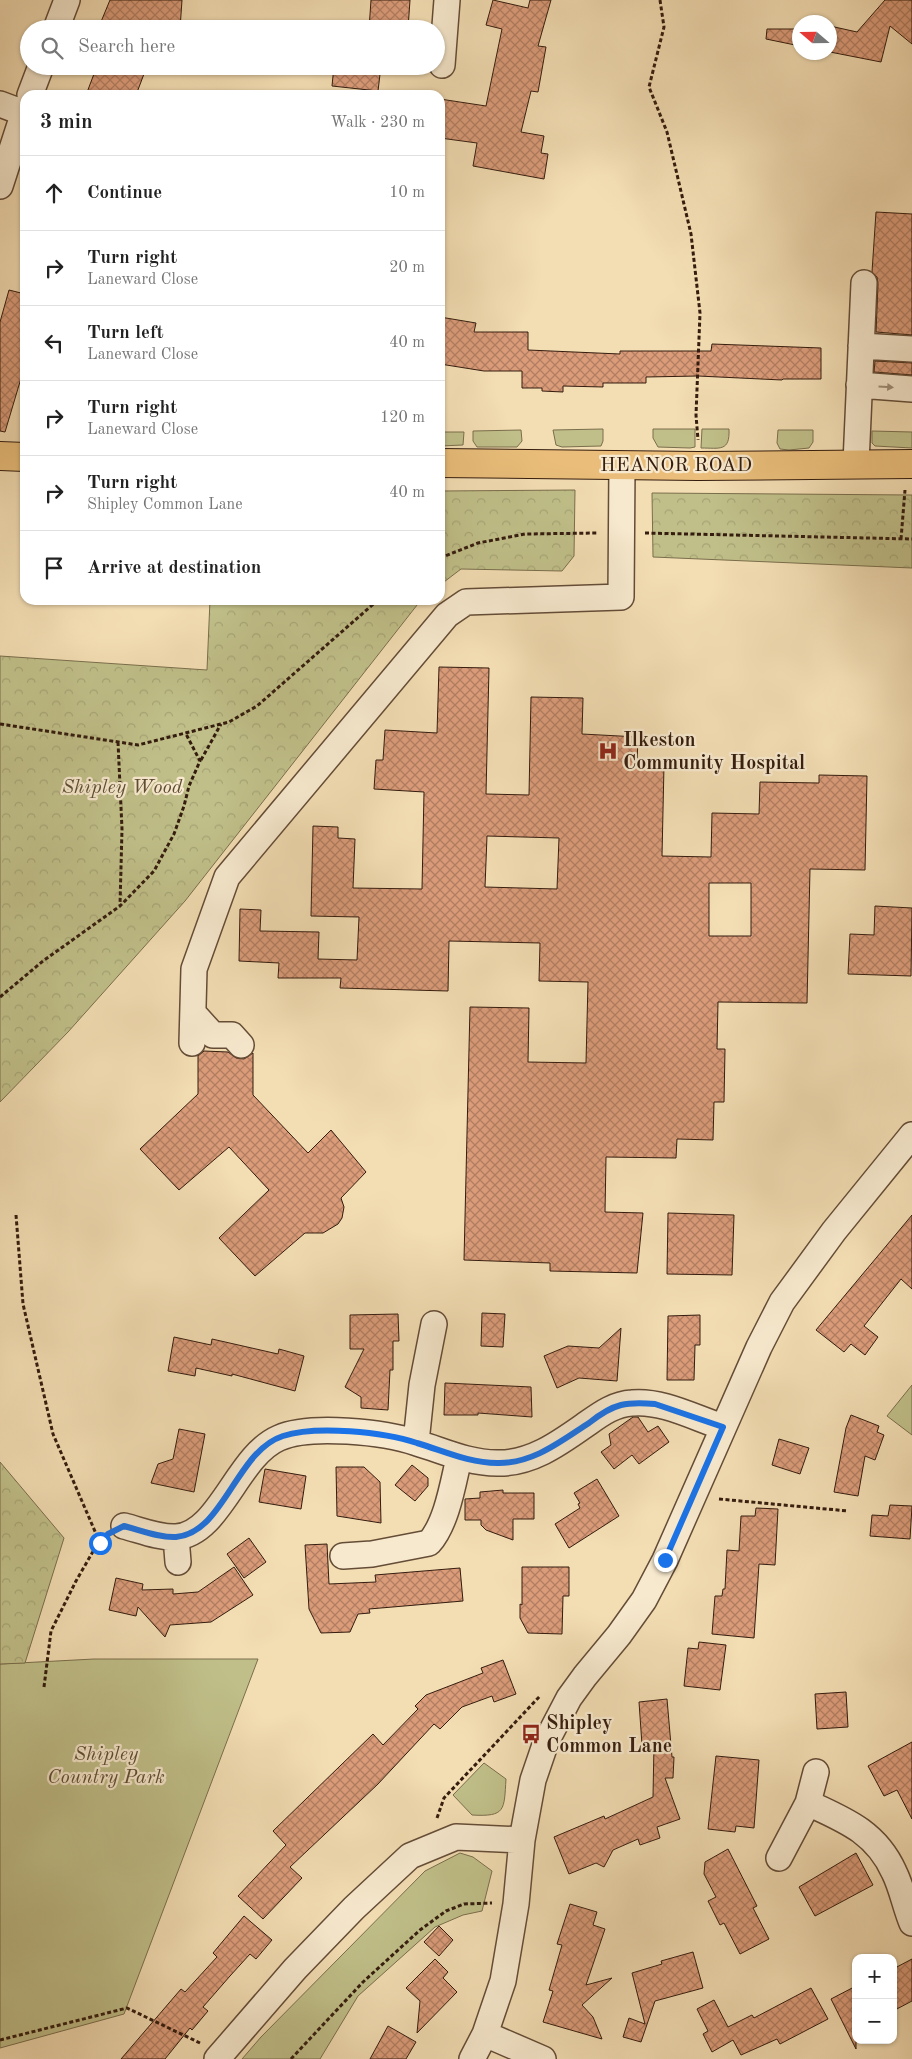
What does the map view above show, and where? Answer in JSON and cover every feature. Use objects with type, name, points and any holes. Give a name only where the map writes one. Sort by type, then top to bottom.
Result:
[{"type":"main road","points":[[0,456],[20,456]]},
{"type":"main road","name":"HEANOR ROAD","points":[[445,463],[698,466],[909,463]]},
{"type":"street","points":[[59,20],[67,0]]},
{"type":"street","points":[[447,0],[447,66]]},
{"type":"street","points":[[32,90],[38,75]]},
{"type":"street","points":[[0,104],[20,106]]},
{"type":"street","points":[[0,186],[20,124]]},
{"type":"street","points":[[856,463],[864,283]]},
{"type":"street","points":[[861,346],[912,349]]},
{"type":"street","points":[[859,386],[912,389]]},
{"type":"street","points":[[192,1043],[194,969],[227,877],[447,615],[466,602],[621,597],[622,464]]},
{"type":"street","points":[[193,1013],[212,1035],[232,1035],[241,1045]]},
{"type":"street","points":[[472,2059],[485,2034],[503,1981],[516,1904],[522,1840],[533,1780],[546,1742],[569,1698],[584,1676],[619,1635],[644,1600],[665,1560],[758,1347],[782,1302],[834,1231],[912,1135]]},
{"type":"street","points":[[416,1442],[422,1385],[434,1324]]},
{"type":"street","points":[[124,1526],[176,1537],[188,1533],[210,1519],[239,1475],[270,1442],[282,1436],[302,1432],[364,1433],[416,1442],[459,1458],[497,1463],[532,1457],[556,1445],[608,1409],[633,1403],[655,1404],[723,1427]]},
{"type":"street","points":[[343,1556],[372,1554],[429,1543],[435,1536],[452,1488],[459,1458]]},
{"type":"street","points":[[176,1537],[178,1562]]},
{"type":"street","points":[[779,1858],[808,1803],[816,1772]]},
{"type":"street","points":[[808,1803],[845,1820],[871,1837],[894,1871],[912,1923]]},
{"type":"street","points":[[219,2056],[295,1969],[354,1908],[410,1856],[456,1837],[522,1840]]},
{"type":"street","points":[[485,2034],[542,2059]]},
{"type":"path","points":[[660,0],[664,27],[649,87],[668,132],[691,234],[700,314],[696,415],[698,425],[698,466]]},
{"type":"path","points":[[901,540],[909,463]]},
{"type":"path","points":[[445,556],[478,543],[524,534],[622,533],[912,539]]},
{"type":"path","points":[[0,724],[138,745],[221,724],[257,706],[372,605]]},
{"type":"path","points":[[0,997],[43,961],[120,906],[154,871],[174,834],[189,786],[200,761],[221,724]]},
{"type":"path","points":[[186,734],[200,761]]},
{"type":"path","points":[[118,742],[122,829],[120,906]]},
{"type":"path","points":[[16,1215],[23,1304],[53,1434],[100,1543]]},
{"type":"path","points":[[693,1495],[754,1504],[848,1511]]},
{"type":"path","points":[[44,1687],[51,1631],[95,1548],[108,1534],[124,1526]]},
{"type":"path","points":[[428,1848],[444,1798],[546,1690]]},
{"type":"path","points":[[291,2059],[363,1982],[420,1930],[446,1910],[464,1904],[516,1904]]},
{"type":"path","points":[[0,2040],[128,2008],[219,2056]]},
{"type":"green space","points":[[603,429],[601,446],[562,447],[556,445],[553,430]]},
{"type":"green space","points":[[653,429],[695,429],[695,447],[658,447],[653,438]]},
{"type":"green space","points":[[702,429],[729,429],[728,442],[726,445],[718,448],[701,448]]},
{"type":"green space","points":[[521,430],[522,441],[517,447],[477,447],[473,441],[473,431]]},
{"type":"green space","points":[[778,430],[813,430],[813,442],[809,448],[780,449],[777,443]]},
{"type":"green space","points":[[872,431],[912,432],[912,448],[875,446],[872,443]]},
{"type":"green space","points":[[445,432],[464,432],[463,445],[445,446]]},
{"type":"green space","points":[[575,490],[574,556],[562,571],[461,569],[445,581],[445,491]]},
{"type":"green space","points":[[652,493],[912,495],[912,568],[653,557]]},
{"type":"green space","name":"Shipley Wood","points":[[210,605],[417,605],[185,901],[68,1032],[0,1102],[0,656],[207,670]]},
{"type":"green space","points":[[912,1385],[912,1435],[887,1416]]},
{"type":"green space","points":[[0,1462],[64,1538],[25,1663],[0,1664]]},
{"type":"green space","name":"Shipley Country Park","points":[[94,1659],[258,1659],[124,2014],[0,2048],[0,1664]]},
{"type":"green space","points":[[484,1763],[506,1779],[505,1798],[501,1809],[497,1813],[491,1815],[472,1815],[453,1795]]},
{"type":"green space","points":[[460,1853],[473,1857],[492,1871],[482,1911],[463,1915],[435,1927],[358,1996],[320,2059],[242,2059],[261,2037],[425,1871]]},
{"type":"building","points":[[110,0],[182,0],[181,20],[102,20]]},
{"type":"building","points":[[371,0],[410,0],[409,20],[370,20]]},
{"type":"building","points":[[493,0],[528,8],[530,0],[551,0],[538,46],[546,47],[538,92],[531,91],[521,132],[544,136],[541,153],[548,154],[544,179],[473,166],[477,143],[445,139],[445,100],[486,106],[502,29],[486,25]]},
{"type":"building","points":[[885,0],[912,0],[912,44],[890,26],[881,62],[837,53],[837,28],[857,32]]},
{"type":"building","points":[[767,29],[792,29],[792,44],[766,39]]},
{"type":"building","points":[[94,75],[144,75],[138,90],[88,90]]},
{"type":"building","points":[[333,75],[380,75],[378,90],[332,86]]},
{"type":"building","points":[[876,212],[912,214],[912,335],[876,332],[878,284],[877,277],[872,272]]},
{"type":"building","points":[[9,290],[20,293],[20,382],[5,432],[0,431],[0,322]]},
{"type":"building","points":[[445,318],[476,323],[474,332],[528,332],[528,350],[620,354],[620,351],[711,351],[712,344],[821,348],[821,379],[782,380],[698,376],[646,377],[646,383],[603,383],[603,387],[563,386],[563,392],[542,391],[542,388],[522,388],[522,371],[484,371],[445,365]]},
{"type":"building","points":[[875,361],[912,363],[912,375],[874,372]]},
{"type":"building","points":[[439,667],[489,668],[486,794],[529,795],[531,697],[583,698],[582,734],[638,737],[637,764],[664,765],[662,856],[711,857],[712,813],[759,814],[760,782],[819,783],[819,775],[867,776],[865,870],[810,869],[807,1003],[718,1002],[717,1049],[725,1049],[724,1102],[714,1102],[713,1140],[677,1139],[676,1158],[606,1157],[605,1212],[643,1213],[637,1273],[550,1271],[550,1263],[464,1260],[470,1007],[529,1008],[528,1062],[586,1063],[588,982],[539,981],[540,943],[449,941],[448,991],[340,988],[341,978],[278,978],[279,963],[239,961],[240,909],[261,910],[260,931],[319,932],[318,959],[357,960],[359,917],[311,916],[313,826],[338,827],[338,838],[355,839],[353,888],[422,889],[424,792],[374,789],[376,760],[383,760],[385,730],[437,733]],"holes":[[[487,836],[559,838],[557,889],[485,887]],[[709,883],[751,883],[751,936],[709,936]]]},
{"type":"building","points":[[875,906],[912,908],[911,976],[848,974],[850,934],[874,935]]},
{"type":"building","points":[[204,1051],[228,1052],[236,1058],[244,1059],[253,1053],[253,1095],[308,1153],[331,1130],[366,1172],[341,1198],[344,1207],[342,1218],[338,1224],[323,1233],[305,1233],[255,1276],[219,1238],[269,1190],[229,1147],[179,1190],[140,1149],[198,1094],[198,1056]]},
{"type":"building","points":[[668,1213],[734,1215],[732,1275],[667,1274]]},
{"type":"building","points":[[912,1215],[912,1289],[901,1279],[864,1326],[878,1337],[865,1355],[851,1344],[844,1352],[816,1330]]},
{"type":"building","points":[[482,1313],[505,1314],[503,1347],[481,1346]]},
{"type":"building","points":[[398,1314],[399,1341],[393,1341],[393,1370],[390,1370],[388,1410],[361,1408],[361,1397],[345,1387],[364,1349],[350,1349],[350,1315]]},
{"type":"building","points":[[700,1315],[700,1345],[695,1345],[694,1380],[667,1380],[668,1316]]},
{"type":"building","points":[[621,1328],[617,1381],[579,1378],[557,1388],[544,1356],[568,1346],[599,1348]]},
{"type":"building","points":[[174,1337],[211,1345],[212,1339],[278,1354],[279,1349],[304,1356],[295,1391],[232,1374],[232,1376],[196,1368],[195,1376],[168,1371]]},
{"type":"building","points":[[445,1383],[531,1387],[532,1417],[478,1413],[478,1415],[444,1415]]},
{"type":"building","points":[[851,1415],[879,1426],[877,1432],[884,1435],[875,1460],[865,1456],[858,1496],[834,1492],[846,1428]]},
{"type":"building","points":[[633,1417],[638,1417],[648,1432],[658,1426],[669,1442],[639,1464],[632,1455],[614,1469],[601,1452],[611,1445],[609,1434]]},
{"type":"building","points":[[179,1429],[205,1434],[194,1492],[151,1483],[158,1464],[173,1459]]},
{"type":"building","points":[[779,1439],[809,1448],[800,1474],[772,1465]]},
{"type":"building","points":[[412,1465],[428,1478],[428,1486],[415,1501],[395,1485]]},
{"type":"building","points":[[336,1467],[364,1467],[380,1482],[381,1523],[337,1516]]},
{"type":"building","points":[[265,1469],[306,1476],[301,1509],[259,1502]]},
{"type":"building","points":[[597,1479],[619,1516],[569,1548],[555,1524],[580,1508],[578,1504],[580,1503],[574,1493]]},
{"type":"building","points":[[503,1490],[503,1493],[534,1493],[534,1519],[513,1519],[513,1540],[486,1530],[481,1525],[481,1520],[465,1520],[465,1499],[480,1498],[480,1492]]},
{"type":"building","points":[[890,1505],[912,1506],[910,1539],[870,1536],[872,1515],[888,1516]]},
{"type":"building","points":[[756,1508],[778,1509],[775,1565],[759,1564],[754,1638],[712,1634],[715,1596],[722,1596],[723,1589],[725,1589],[727,1550],[739,1551],[741,1516],[755,1516]]},
{"type":"building","points":[[249,1538],[266,1562],[244,1578],[227,1554]]},
{"type":"building","points":[[327,1544],[329,1584],[376,1582],[375,1575],[460,1568],[463,1601],[369,1609],[370,1613],[358,1614],[350,1632],[321,1633],[309,1609],[305,1545]]},
{"type":"building","points":[[234,1567],[253,1595],[211,1622],[170,1625],[165,1637],[138,1607],[136,1616],[109,1610],[116,1578],[143,1584],[142,1590],[173,1589],[173,1594],[198,1592]]},
{"type":"building","points":[[522,1567],[569,1567],[569,1596],[563,1596],[562,1634],[528,1633],[520,1618]]},
{"type":"building","points":[[699,1642],[726,1645],[720,1690],[684,1686],[688,1648],[698,1649]]},
{"type":"building","points":[[503,1660],[516,1694],[494,1702],[492,1696],[462,1707],[440,1729],[434,1724],[378,1784],[290,1867],[302,1878],[263,1919],[238,1896],[286,1845],[273,1831],[373,1734],[383,1745],[418,1709],[415,1706],[426,1695],[483,1673],[481,1668]]},
{"type":"building","points":[[846,1692],[848,1727],[817,1729],[815,1694]]},
{"type":"building","points":[[667,1699],[672,1757],[674,1757],[673,1778],[665,1778],[680,1819],[657,1827],[660,1838],[640,1845],[638,1839],[613,1850],[604,1867],[596,1863],[569,1874],[554,1837],[604,1816],[605,1819],[653,1797],[654,1744],[642,1745],[639,1702]]},
{"type":"building","points":[[912,1742],[912,1819],[897,1790],[884,1796],[868,1766]]},
{"type":"building","points":[[716,1756],[759,1760],[754,1828],[736,1826],[735,1832],[708,1829]]},
{"type":"building","points":[[728,1849],[757,1906],[753,1908],[769,1939],[740,1954],[724,1923],[720,1925],[708,1901],[716,1897],[704,1874],[705,1862]]},
{"type":"building","points":[[856,1853],[873,1885],[815,1916],[799,1887]]},
{"type":"building","points":[[570,1904],[597,1912],[593,1925],[605,1929],[586,1985],[612,1978],[582,2005],[593,2017],[602,2039],[543,2022],[553,1991],[549,1990],[562,1945],[557,1944]]},
{"type":"building","points":[[244,1916],[272,1940],[256,1959],[250,1954],[203,2007],[208,2011],[192,2030],[190,2028],[165,2059],[121,2059],[181,1989],[185,1992],[217,1957],[213,1953]]},
{"type":"building","points":[[439,1926],[453,1940],[439,1956],[424,1942]]},
{"type":"building","points":[[693,1952],[703,1988],[655,2001],[641,2042],[623,2037],[629,2018],[645,2024],[632,1973],[662,1964],[661,1961]]},
{"type":"building","points":[[435,1959],[448,1972],[443,1978],[457,1992],[417,2033],[420,2001],[406,1988]]},
{"type":"building","points":[[912,1959],[912,2001],[897,2009],[897,1999],[897,1967]]},
{"type":"building","points":[[811,1988],[828,2019],[780,2044],[777,2039],[741,2055],[733,2040],[712,2052],[703,2034],[708,2031],[697,2009],[714,2000],[728,2027],[752,2015],[754,2018]]},
{"type":"building","points":[[852,1988],[852,2041],[831,1999]]},
{"type":"building","points":[[388,2026],[416,2042],[406,2059],[370,2059]]},
{"type":"place","name":"Ilkeston Community Hospital","points":[[608,751]]},
{"type":"place","name":"Shipley Common Lane","points":[[531,1734]]},
{"type":"route","points":[[100,1543],[108,1534],[124,1526],[176,1537],[197,1528],[210,1519],[239,1475],[251,1461],[270,1442],[282,1436],[302,1432],[386,1435],[416,1442],[459,1458],[497,1463],[532,1457],[556,1445],[608,1409],[622,1404],[646,1403],[655,1404],[723,1427],[665,1560]]}]
